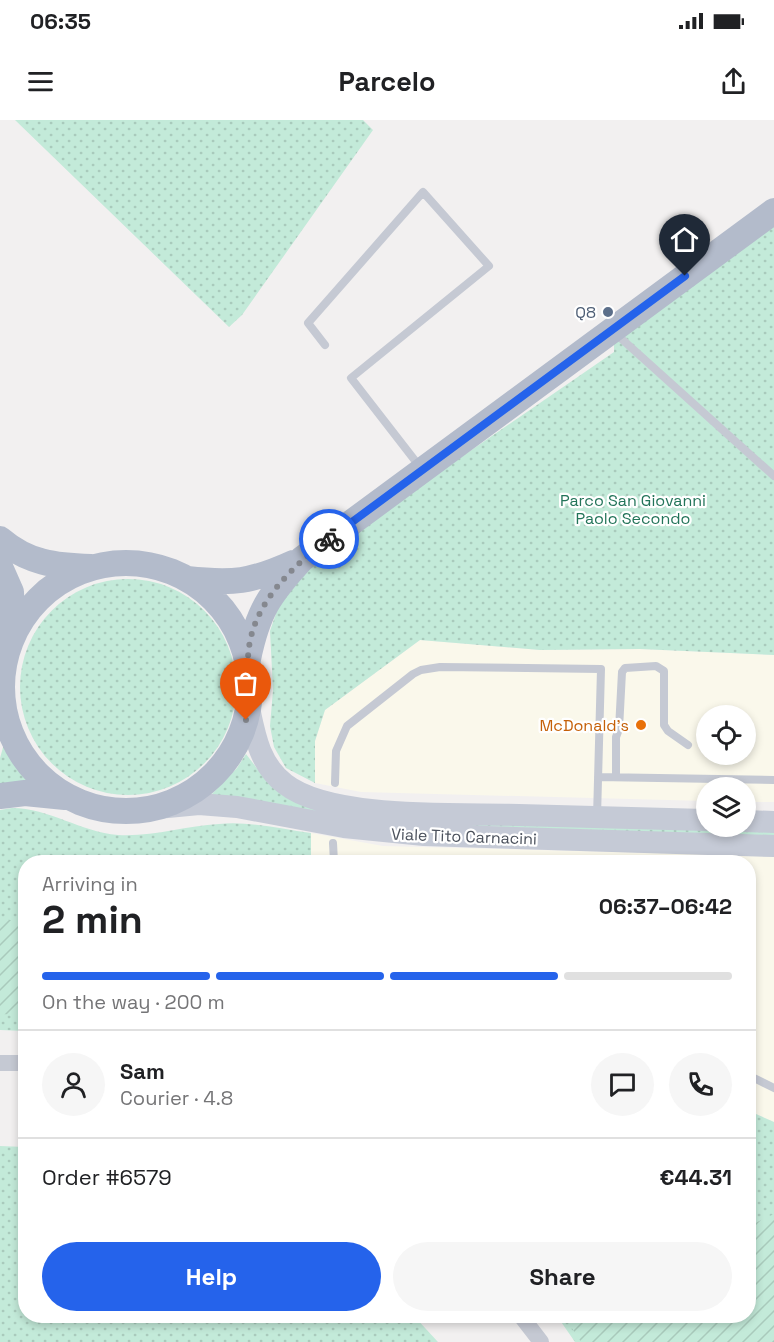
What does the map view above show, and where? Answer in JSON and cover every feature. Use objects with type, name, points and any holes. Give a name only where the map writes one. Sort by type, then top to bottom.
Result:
[{"type":"main road","points":[[0,796],[25,793],[69,798],[110,810],[134,811],[157,808],[197,790],[216,773],[231,754],[242,732],[249,708],[248,659],[260,614],[273,591],[302,559],[774,211]]},
{"type":"main road","points":[[0,539],[16,552],[36,562],[61,566],[143,565],[165,570],[186,579],[221,607],[232,623],[248,659]]},
{"type":"main road","points":[[186,579],[239,581],[259,578],[302,559]]},
{"type":"main road","points":[[0,567],[11,592],[13,635]]},
{"type":"main road","points":[[69,798],[47,784],[18,749],[2,717],[2,680],[5,657],[13,635],[28,611],[45,593],[70,576],[97,567]]},
{"type":"main road","name":"Viale Tito Carnacini","points":[[249,708],[259,751],[268,766],[286,785],[303,794],[331,803],[392,810],[696,820]]},
{"type":"main road","name":"Viale Tito Carnacini","points":[[157,808],[199,804],[237,807],[344,827],[424,835],[774,846]]},
{"type":"main road","points":[[756,821],[774,822]]},
{"type":"street","points":[[0,1063],[18,1063]]},
{"type":"street","points":[[526,1323],[541,1342]]},
{"type":"lane","points":[[325,345],[308,324],[423,192],[489,266],[351,378],[423,470]]},
{"type":"lane","points":[[612,330],[774,476]]},
{"type":"lane","points":[[616,777],[616,737],[619,729],[622,672],[625,668],[656,666],[664,671],[664,724],[668,731],[688,744]]},
{"type":"lane","points":[[334,783],[336,751],[347,726],[413,674],[430,668],[601,669],[597,817]]},
{"type":"lane","points":[[598,777],[774,780]]},
{"type":"lane","points":[[333,843],[334,855]]},
{"type":"lane","points":[[756,1080],[774,1088]]},
{"type":"shaded area","points":[[420,640],[540,650],[640,649],[774,655],[774,802],[756,802],[756,777],[696,777],[696,801],[361,792],[315,783],[315,741],[325,710]]},
{"type":"shaded area","points":[[311,833],[383,846],[735,855],[311,855]]},
{"type":"shaded area","points":[[756,856],[774,856],[774,1122],[756,1114]]},
{"type":"green space","points":[[15,120],[363,120],[373,130],[242,315],[229,327]]},
{"type":"green space","name":"Parco San Giovanni Paolo Secondo","points":[[774,211],[774,655],[640,649],[540,650],[420,640],[325,710],[315,741],[315,783],[286,768],[274,747],[270,726],[273,690],[270,631],[285,587],[409,493],[614,352],[614,335]]},
{"type":"green space","points":[[117,579],[139,579],[169,587],[188,597],[205,610],[218,627],[228,646],[236,676],[236,698],[228,728],[218,747],[205,764],[188,777],[159,791],[139,795],[117,795],[97,791],[77,782],[59,771],[44,756],[24,718],[20,698],[20,676],[24,656],[33,636],[44,618],[59,603],[97,583]]},
{"type":"green space","points":[[4,744],[15,765],[35,783],[0,786],[0,758]]},
{"type":"green space","points":[[246,754],[259,771],[412,818],[696,827],[696,833],[367,821],[211,795],[237,768]]},
{"type":"green space","points":[[26,809],[91,830],[118,835],[230,823],[253,824],[311,833],[311,855],[18,855],[18,1031],[0,1030],[0,810]]},
{"type":"green space","points":[[756,829],[774,830],[774,836],[756,835]]},
{"type":"green space","points":[[0,920],[18,920],[18,1015],[0,1014]]},
{"type":"green space","points":[[756,1114],[774,1122],[774,1342],[575,1342],[562,1323],[756,1323]]},
{"type":"green space","points":[[0,1146],[18,1147],[18,1323],[420,1323],[438,1342],[0,1342]]},
{"type":"green space","points":[[774,1214],[774,1342],[581,1342],[569,1323],[756,1323],[756,1223]]},
{"type":"way so far","points":[[246,720],[250,687],[248,659],[260,614],[273,591],[302,559],[329,539]]},
{"type":"place","name":"Q8","points":[[608,312]]},
{"type":"place","name":"McDonald's","points":[[641,725]]},
{"type":"route","points":[[329,539],[685,276]]}]
